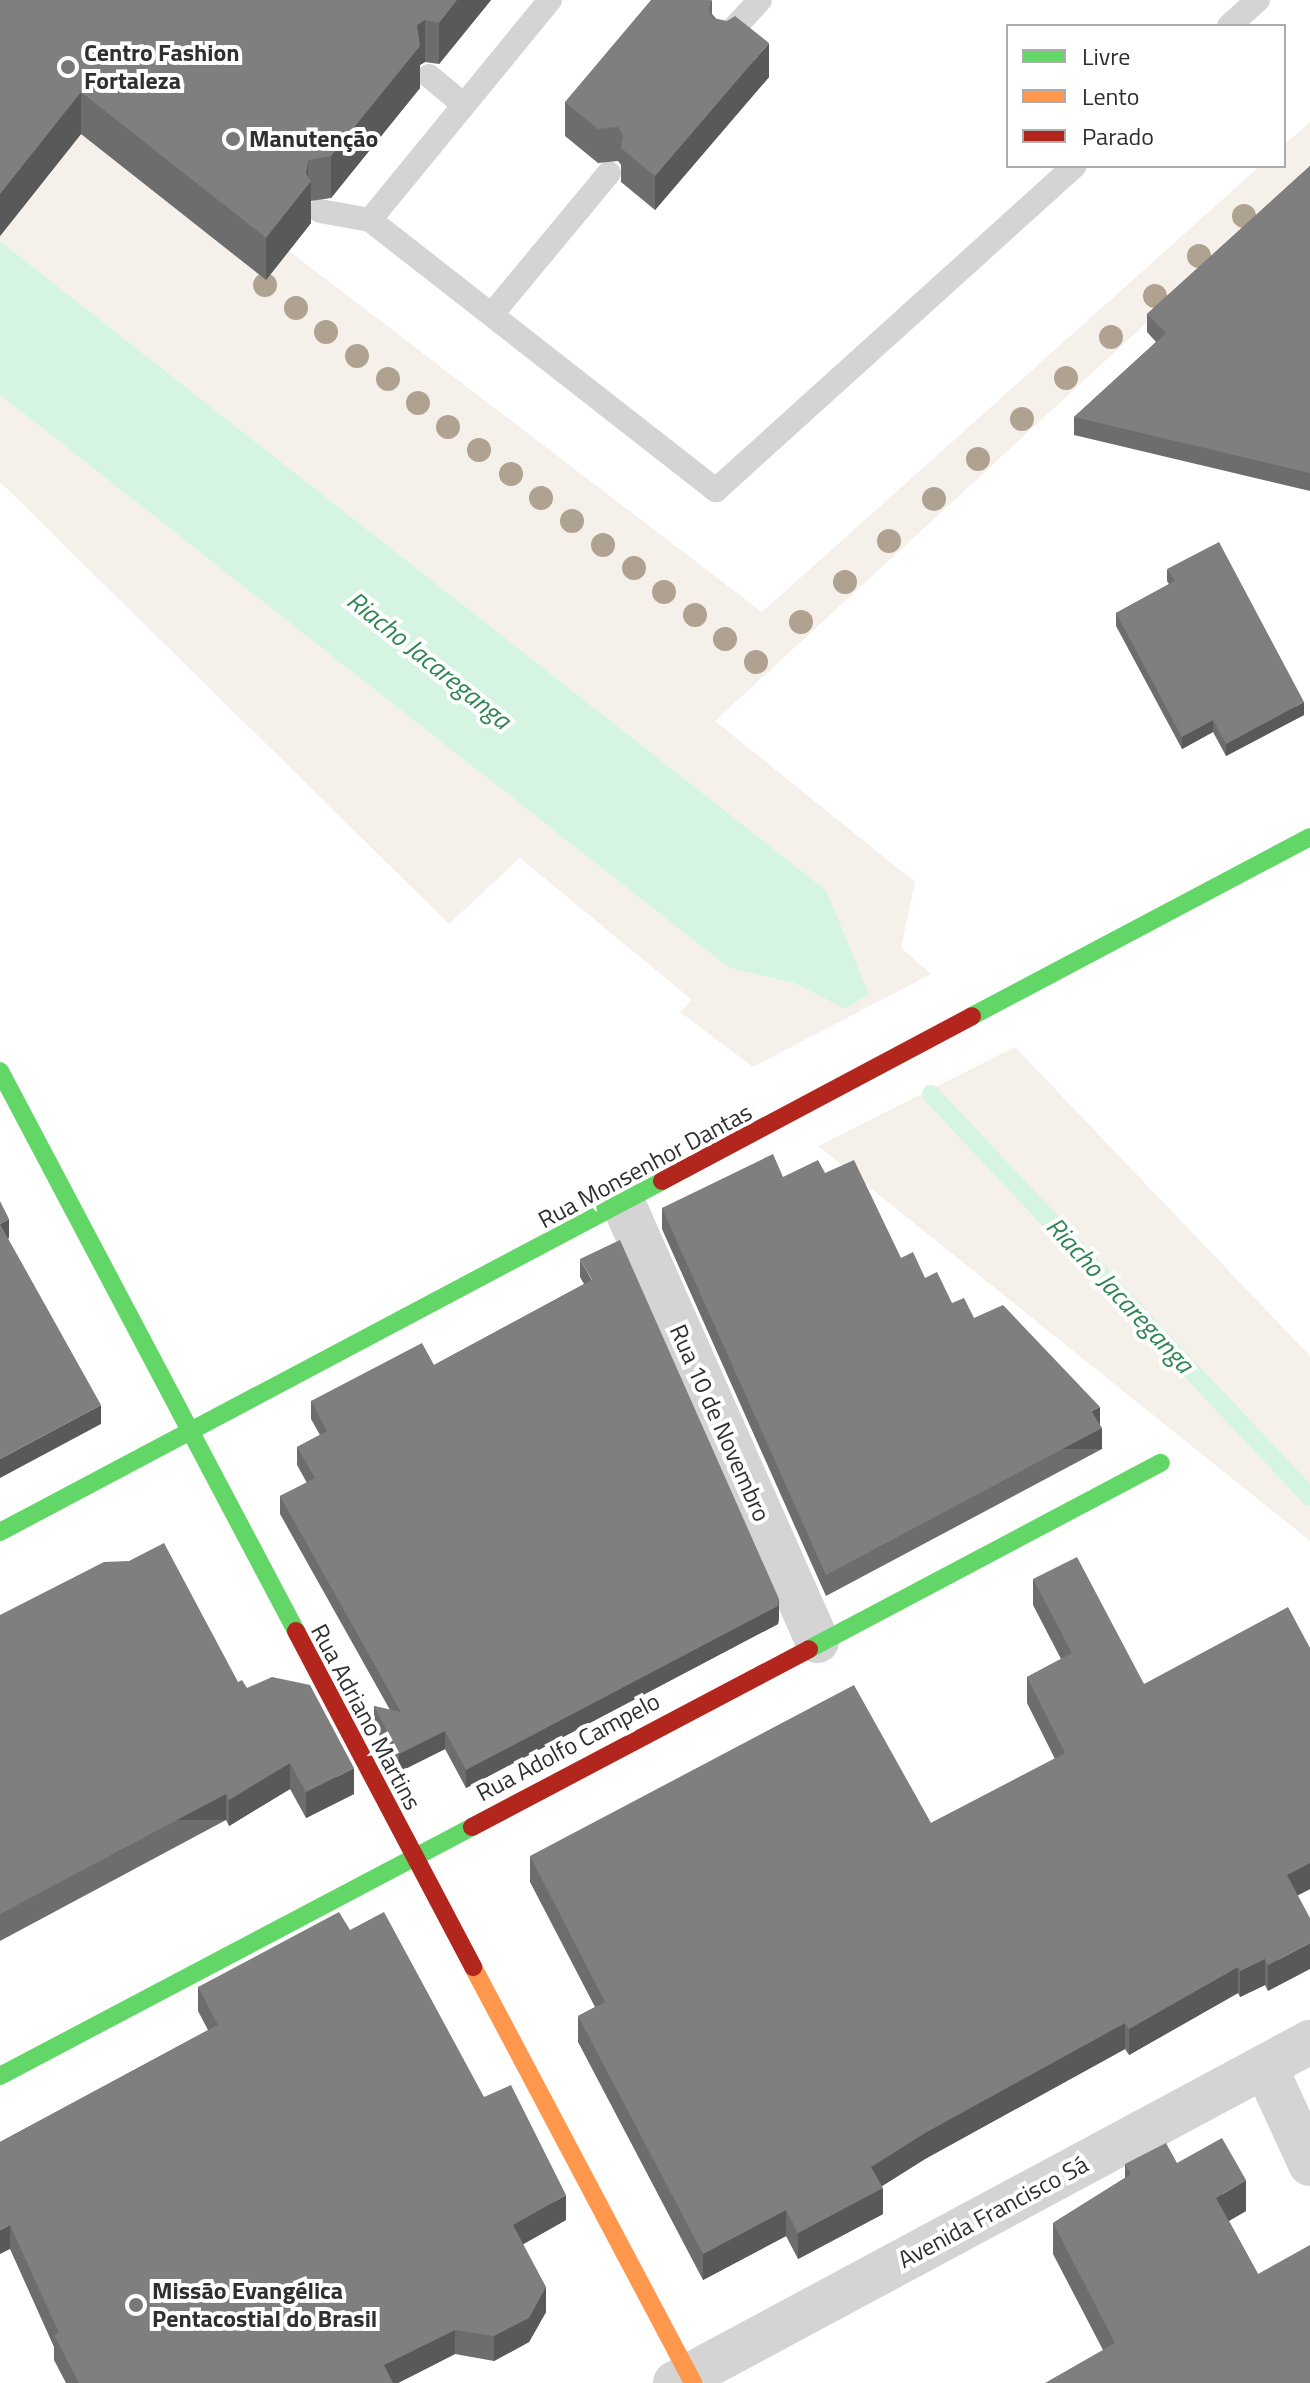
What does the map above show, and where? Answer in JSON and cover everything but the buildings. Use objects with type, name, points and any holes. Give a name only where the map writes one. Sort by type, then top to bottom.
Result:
[{"type":"street","name":"Rua Monsenhor Dantas","points":[[0,1532],[624,1205],[1310,837]]},
{"type":"street","name":"Rua Adriano Martins","points":[[0,1071],[686,2381]]},
{"type":"street","name":"Rua 10 de Novembro","points":[[624,1205],[817,1641]]},
{"type":"street","name":"Rua Adolfo Campelo","points":[[0,2076],[817,1641],[1161,1463]]},
{"type":"street","name":"Avenida Francisco Sá","points":[[686,2381],[1310,2042]]},
{"type":"street","points":[[1265,2066],[1310,2164]]},
{"type":"lane","points":[[370,220],[550,0]]},
{"type":"lane","points":[[723,40],[760,0]]},
{"type":"lane","points":[[1231,24],[1258,0]]},
{"type":"lane","points":[[429,76],[464,105]]},
{"type":"lane","points":[[320,211],[370,220],[716,490],[1072,168]]},
{"type":"lane","points":[[492,314],[609,173]]},
{"type":"shaded area","points":[[1310,122],[1310,172],[715,721],[915,882],[901,948],[931,974],[753,1067],[680,1012],[692,1000],[520,858],[449,924],[0,482],[0,395],[729,968],[794,983],[845,1009],[826,890],[0,241],[0,234],[81,134],[265,279],[289,251],[762,612],[1258,168],[1286,168],[1286,143]]},
{"type":"shaded area","points":[[1015,1047],[1310,1356],[1310,1541],[818,1146]]},
{"type":"water","points":[[0,241],[826,890],[869,994],[845,1009],[794,983],[729,968],[0,395]]},
{"type":"waterway","name":"Riacho Jacareganga","points":[[931,1094],[1310,1497]]},
{"type":"traffic: fast","points":[[972,1016],[1310,837]]},
{"type":"traffic: fast","points":[[0,1071],[296,1631]]},
{"type":"traffic: fast","points":[[0,1532],[662,1181]]},
{"type":"traffic: fast","points":[[809,1649],[1161,1463]]},
{"type":"traffic: fast","points":[[0,2076],[472,1827]]},
{"type":"traffic: slow","points":[[473,1967],[693,2383]]},
{"type":"traffic: jam","points":[[662,1181],[972,1016]]},
{"type":"traffic: jam","points":[[296,1631],[473,1967]]},
{"type":"traffic: jam","points":[[472,1827],[809,1649]]},
{"type":"place","name":"Centro Fashion Fortaleza","points":[[68,67]]},
{"type":"place","name":"Manutenção","points":[[233,139]]},
{"type":"place","name":"Missão Evangélica Pentacostial do Brasil","points":[[136,2305]]}]
